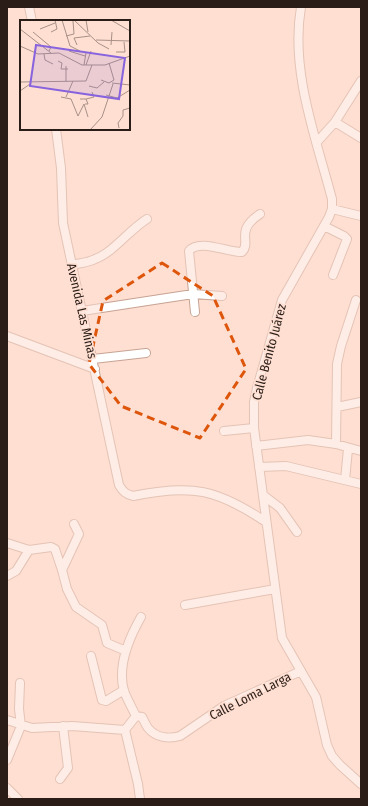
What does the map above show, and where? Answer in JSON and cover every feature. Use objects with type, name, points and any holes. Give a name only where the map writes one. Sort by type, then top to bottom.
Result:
[{"type":"street","points":[[29,7],[32,20]]},
{"type":"street","points":[[301,7],[298,42],[302,85],[332,199],[332,209],[361,216]]},
{"type":"street","points":[[317,142],[335,122],[361,81]]},
{"type":"street","points":[[335,122],[361,138]]},
{"type":"street","name":"Avenida Las Minas","points":[[56,130],[61,168],[63,223],[119,485],[122,491],[133,496],[179,489],[210,492],[241,506],[266,522]]},
{"type":"street","name":"Calle Benito Juárez","points":[[332,209],[282,300],[257,388],[254,402],[254,428],[282,638],[319,705],[326,740],[332,756],[340,766],[361,784]]},
{"type":"street","points":[[195,312],[189,254],[191,248],[202,246],[242,252],[245,247],[244,231],[247,224],[260,214]]},
{"type":"street","points":[[71,265],[94,260],[103,256],[133,228],[147,219]]},
{"type":"street","points":[[324,226],[347,239],[333,275]]},
{"type":"street","points":[[82,311],[193,294],[222,296]]},
{"type":"street","points":[[336,444],[337,364],[341,346],[356,300]]},
{"type":"street","points":[[7,336],[95,369]]},
{"type":"street","points":[[93,359],[146,353]]},
{"type":"street","points":[[337,407],[361,402]]},
{"type":"street","points":[[224,431],[254,428]]},
{"type":"street","points":[[256,446],[308,440],[336,444],[361,452]]},
{"type":"street","points":[[344,480],[348,449]]},
{"type":"street","points":[[259,467],[286,466],[361,484]]},
{"type":"street","points":[[262,495],[280,508],[297,532]]},
{"type":"street","points":[[62,570],[79,534],[74,524]]},
{"type":"street","points":[[7,542],[29,550],[49,546],[53,548],[62,570],[68,595],[76,607],[102,625],[107,643],[126,651]]},
{"type":"street","points":[[7,576],[16,571],[29,550]]},
{"type":"street","points":[[185,605],[275,588]]},
{"type":"street","points":[[125,730],[136,716],[124,690],[123,664],[134,629],[141,617]]},
{"type":"street","points":[[91,656],[102,700],[106,701],[124,690]]},
{"type":"street","name":"Calle Loma Larga","points":[[136,716],[142,717],[148,728],[154,734],[167,738],[180,736],[224,706],[301,671]]},
{"type":"street","points":[[7,760],[21,726],[19,709],[20,683]]},
{"type":"street","points":[[7,720],[21,726],[32,728],[63,726],[125,730]]},
{"type":"street","points":[[60,779],[68,768],[63,726]]},
{"type":"street","points":[[125,730],[138,784],[140,799]]},
{"type":"street","points":[[7,788],[18,799]]},
{"type":"highlighted area","points":[[162,263],[213,296],[246,369],[200,438],[121,406],[89,364],[103,301]]}]
